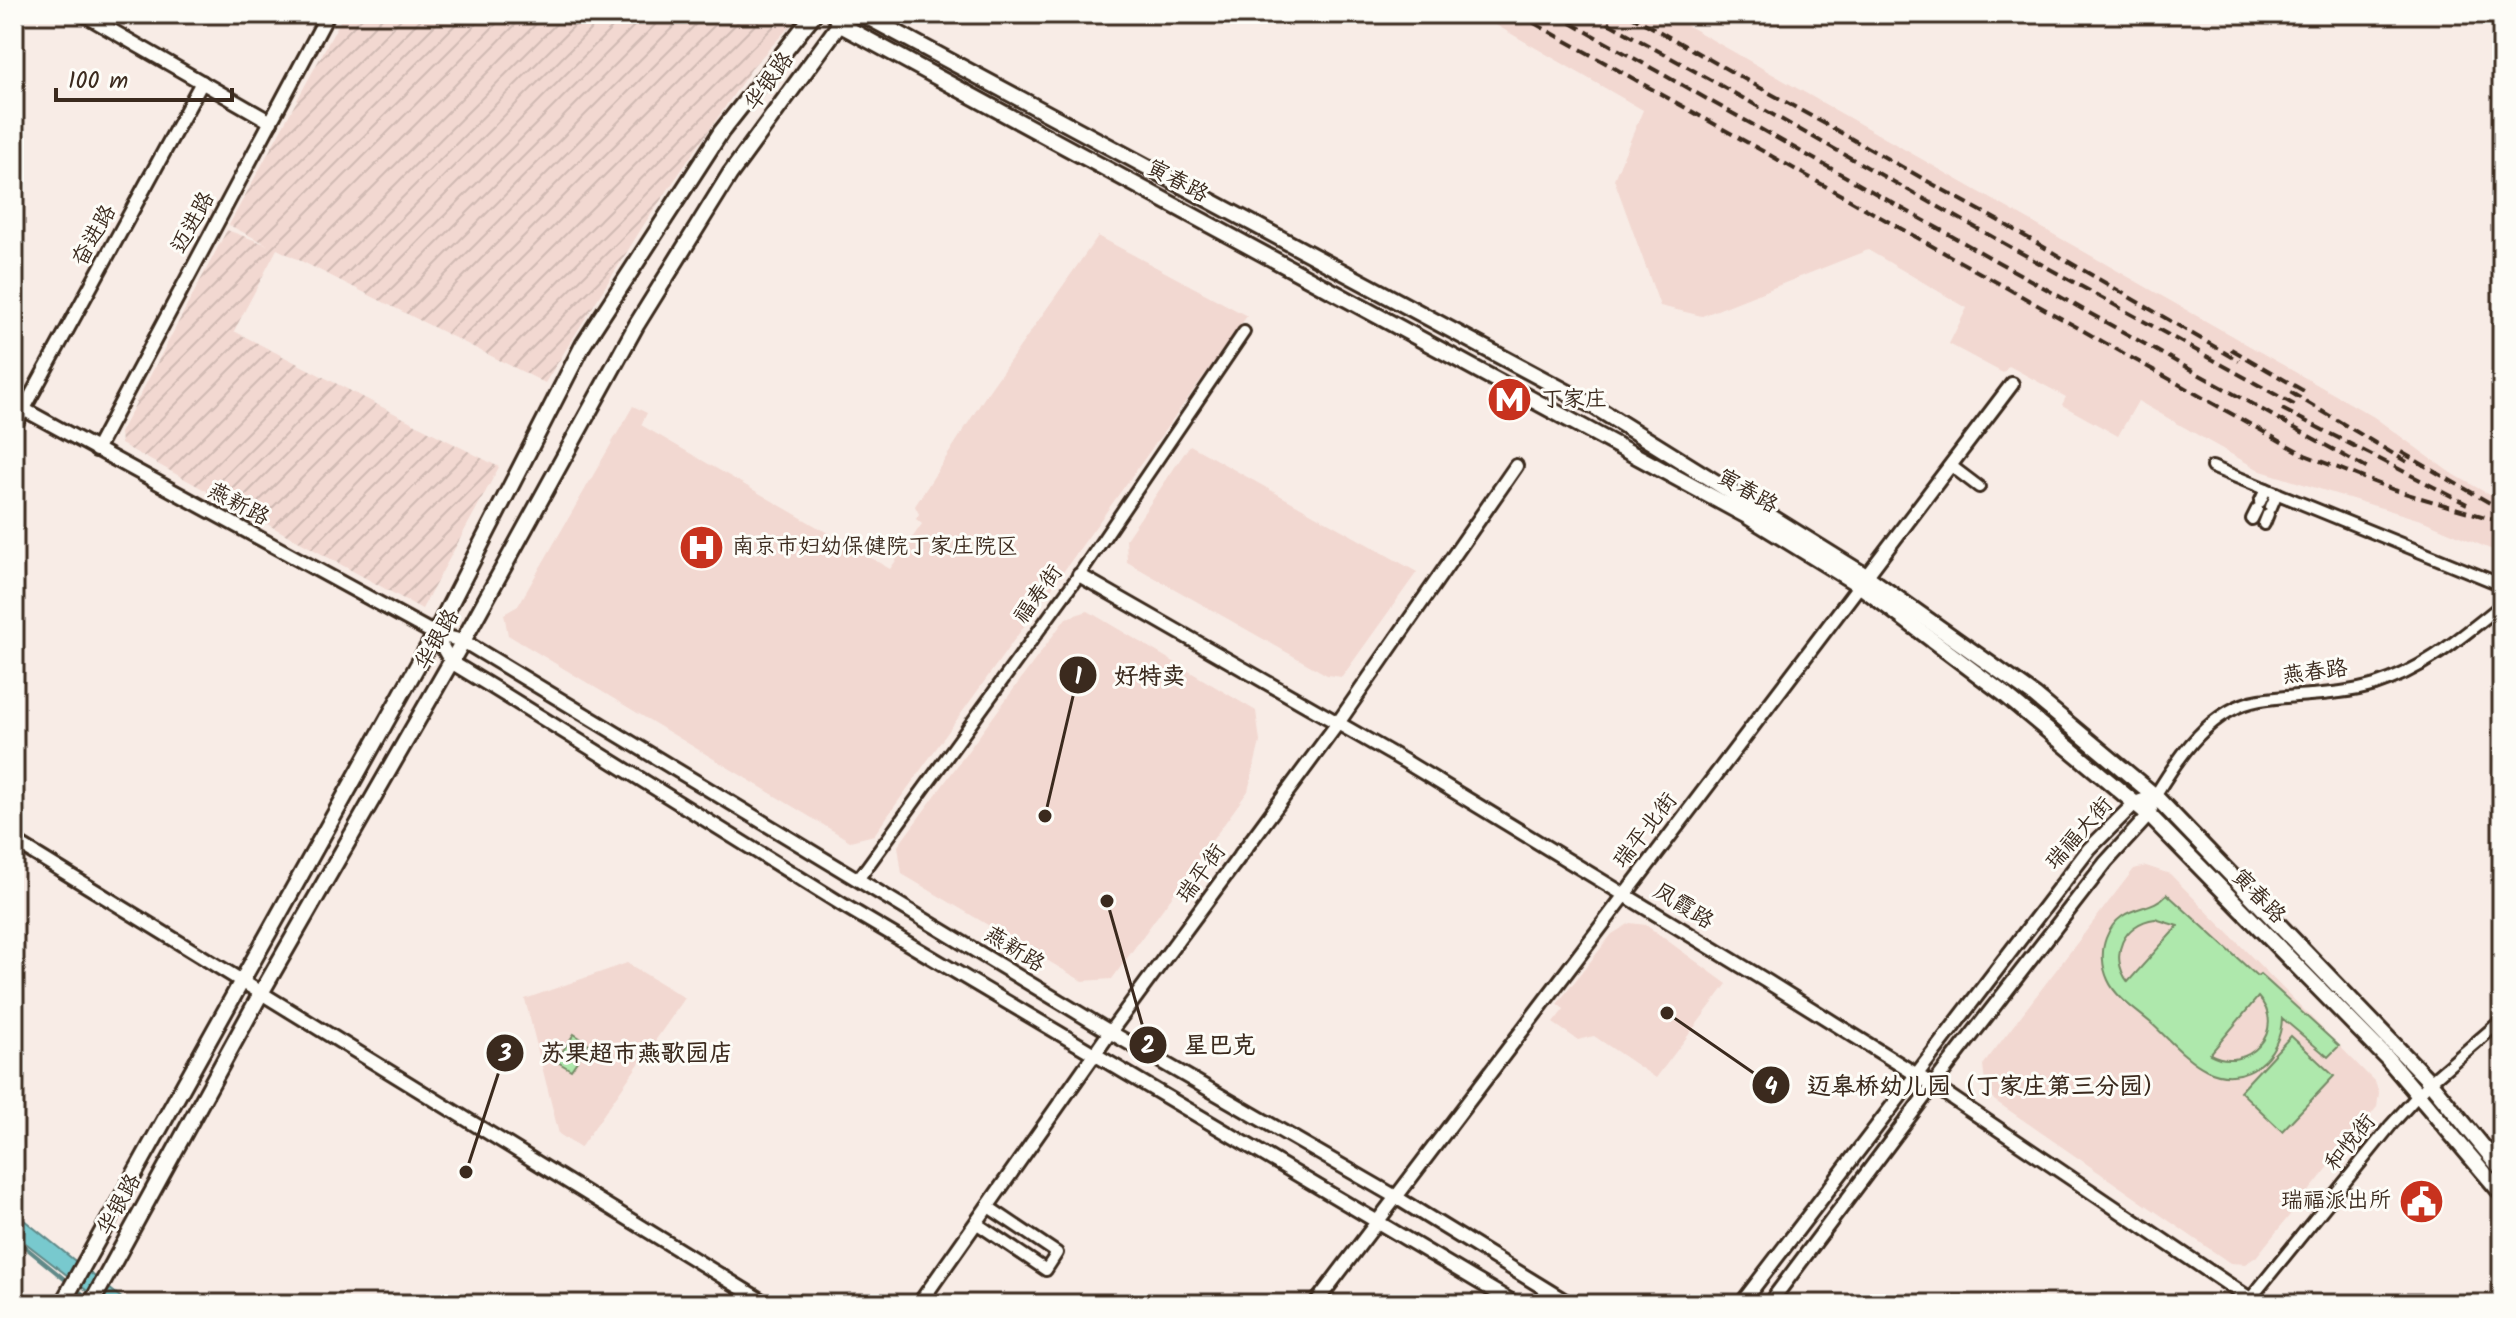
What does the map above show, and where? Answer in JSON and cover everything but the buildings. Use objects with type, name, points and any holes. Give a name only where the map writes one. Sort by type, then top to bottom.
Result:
[{"type":"main road","name":"华银路","points":[[63,1302],[435,634],[583,345],[721,132],[814,14]]},
{"type":"main road","name":"寅春路","points":[[862,14],[1581,399],[1749,500],[2035,696],[2155,796],[2430,1082],[2502,1170]]},
{"type":"main road","name":"华银路","points":[[91,1304],[260,995],[463,641],[637,324],[730,174],[840,17]]},
{"type":"main road","name":"寅春路","points":[[840,17],[1863,581],[2149,815],[2419,1095],[2502,1194]]},
{"type":"street","points":[[83,14],[271,122]]},
{"type":"street","name":"迈进路","points":[[96,450],[328,14]]},
{"type":"street","name":"奋进路","points":[[14,427],[19,407],[202,82]]},
{"type":"street","name":"福寿街","points":[[859,878],[1079,575],[1244,332]]},
{"type":"street","name":"瑞平北街","points":[[1315,1304],[1380,1223],[1394,1196],[2012,384]]},
{"type":"street","name":"燕新路","points":[[19,407],[435,634],[463,641],[1110,1032],[1394,1196],[1570,1304]]},
{"type":"street","points":[[1950,465],[1979,487]]},
{"type":"street","name":"瑞平街","points":[[919,1304],[1110,1032],[1338,723],[1516,466]]},
{"type":"street","points":[[2212,467],[2502,585]]},
{"type":"street","points":[[2256,510],[2266,489]]},
{"type":"street","points":[[2268,515],[2277,493]]},
{"type":"street","name":"凤霞路","points":[[1079,575],[1338,723],[1623,893],[1933,1085],[2248,1302]]},
{"type":"street","name":"燕春路","points":[[2155,796],[2178,758],[2222,714],[2257,700],[2325,694],[2374,685],[2421,667],[2498,608]]},
{"type":"street","points":[[435,634],[451,662],[843,905],[1516,1304]]},
{"type":"street","name":"瑞福大街","points":[[1741,1304],[2089,849],[2135,803],[2155,796]]},
{"type":"street","name":"瑞福大街","points":[[1769,1304],[2106,862],[2149,815],[2155,796]]},
{"type":"street","points":[[14,841],[767,1304]]},
{"type":"street","name":"和悦街","points":[[2248,1302],[2430,1082],[2502,1020]]},
{"type":"street","points":[[976,1223],[1046,1270],[1057,1253],[987,1206]]},
{"type":"shaded area","points":[[344,14],[791,14],[793,23],[754,65],[645,223],[545,383],[277,249],[234,331],[499,467],[422,609],[121,444],[120,433],[227,230],[268,245],[229,225]]},
{"type":"shaded area","points":[[1477,14],[1667,14],[2374,417],[2448,471],[2502,502],[2502,554],[2424,521],[2261,471],[2138,401],[2118,436],[2062,405],[2066,397],[2009,366],[2003,373],[1949,344],[1967,308],[1868,250],[1702,316],[1660,306],[1614,179],[1643,110]]},
{"type":"shaded area","name":"南京市妇幼保健院丁家庄院区","points":[[1098,236],[1247,316],[874,835],[850,841],[508,635],[504,614],[518,606],[633,406],[647,413],[641,425],[890,569],[922,524],[916,519],[919,514],[915,506],[988,392]]},
{"type":"shaded area","points":[[1190,445],[1417,572],[1342,677],[1327,675],[1127,562],[1126,539]]},
{"type":"shaded area","points":[[1088,611],[1256,711],[1260,742],[1248,791],[1112,979],[1082,981],[902,874],[898,846],[1066,618]]},
{"type":"shaded area","points":[[2146,866],[2170,874],[2375,1082],[2379,1093],[2377,1107],[2256,1257],[2245,1264],[2230,1263],[1994,1100],[1985,1083],[1983,1065],[2134,869]]},
{"type":"shaded area","points":[[1630,923],[1646,925],[1727,984],[1656,1078],[1594,1036],[1578,1040],[1553,1023],[1564,1009],[1557,1004],[1612,934]]},
{"type":"shaded area","points":[[627,963],[685,998],[580,1148],[559,1134],[525,999]]},
{"type":"green space","points":[[2167,894],[2339,1046],[2328,1057],[2282,1018],[2280,1032],[2268,1056],[2248,1071],[2235,1075],[2221,1074],[2199,1066],[2185,1055],[2116,992],[2103,964],[2104,943],[2119,919]],"holes":[[[2155,919],[2178,926],[2128,982],[2119,961],[2122,942],[2135,927]],[[2258,997],[2269,1023],[2260,1045],[2237,1058],[2224,1059],[2210,1054]]]},
{"type":"green space","points":[[574,1034],[589,1044],[571,1070],[556,1061]]},
{"type":"green space","points":[[2291,1036],[2334,1076],[2282,1131],[2240,1091]]},
{"type":"water","points":[[14,1212],[129,1304],[104,1304],[14,1234]]},
{"type":"waterway","points":[[14,1238],[90,1300]]},
{"type":"railway","points":[[1518,14],[2305,455],[2394,490],[2502,522]]},
{"type":"railway","points":[[1555,14],[2368,469]]},
{"type":"railway","points":[[1592,14],[2298,407]]},
{"type":"railway","points":[[1628,14],[1999,221],[2239,361]]},
{"type":"railway","points":[[2231,349],[2304,391]]},
{"type":"railway","points":[[2290,392],[2407,462]]},
{"type":"railway","points":[[2282,409],[2467,504]]},
{"type":"railway","points":[[2401,452],[2502,510]]},
{"type":"place","name":"丁家庄","points":[[1510,400]]},
{"type":"place","name":"南京市妇幼保健院丁家庄院区","points":[[701,547]]},
{"type":"place","name":"好特卖","points":[[1045,816]]},
{"type":"place","name":"星巴克","points":[[1107,901]]},
{"type":"place","name":"迈皋桥幼儿园（丁家庄第三分园）","points":[[1667,1013]]},
{"type":"place","name":"苏果超市燕歌园店","points":[[466,1172]]},
{"type":"place","name":"瑞福派出所","points":[[2422,1201]]}]
